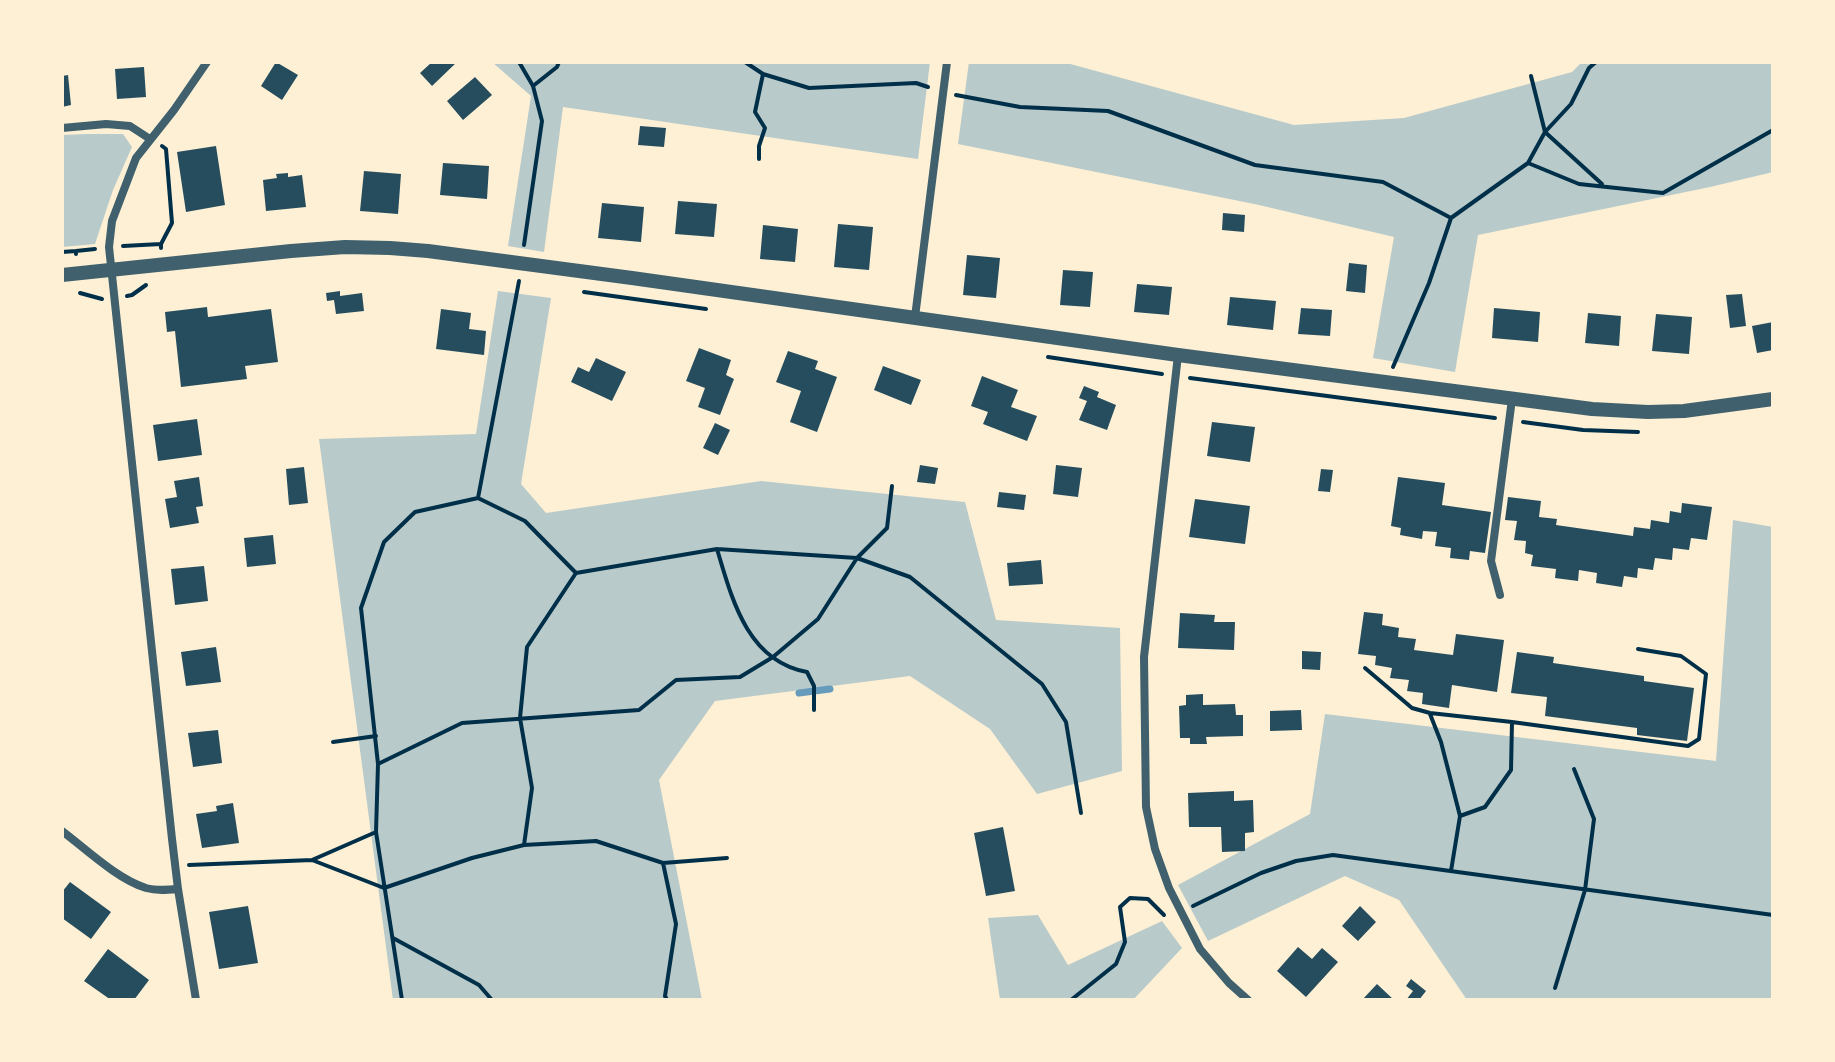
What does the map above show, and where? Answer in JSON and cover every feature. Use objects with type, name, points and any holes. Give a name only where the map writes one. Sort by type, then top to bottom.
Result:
[{"type":"street","points":[[196,1000],[175,866],[109,247],[112,221],[136,158],[207,62]]},
{"type":"street","points":[[915,317],[947,62]]},
{"type":"street","points":[[62,128],[106,124],[130,126],[150,139]]},
{"type":"street","points":[[62,275],[345,247],[390,248],[1592,409],[1684,411],[1773,399]]},
{"type":"street","points":[[1178,355],[1144,657],[1146,807],[1155,849],[1180,912],[1200,949],[1248,1000]]},
{"type":"street","points":[[1500,595],[1491,561],[1512,399]]},
{"type":"street","points":[[62,831],[121,875],[144,887],[162,891],[178,889]]},
{"type":"path","points":[[478,498],[521,264],[542,121],[533,86],[519,62]]},
{"type":"path","points":[[533,86],[559,62]]},
{"type":"path","points":[[745,62],[763,74],[809,88],[916,83],[943,92],[1020,107],[1108,111],[1255,165],[1383,182],[1451,218]]},
{"type":"path","points":[[1386,382],[1429,283],[1451,218],[1528,163],[1545,132],[1571,104],[1589,68],[1596,62]]},
{"type":"path","points":[[759,159],[759,146],[765,128],[755,112],[763,74]]},
{"type":"path","points":[[1531,76],[1545,132],[1604,186]]},
{"type":"path","points":[[1528,163],[1579,184],[1663,193],[1773,130]]},
{"type":"path","points":[[150,139],[166,149],[172,223],[161,244],[163,264]]},
{"type":"path","points":[[581,292],[707,309]]},
{"type":"path","points":[[1040,356],[1583,430],[1646,431]]},
{"type":"path","points":[[378,764],[462,723],[639,710],[676,680],[740,677],[773,657],[818,619],[857,558],[887,528],[892,486]]},
{"type":"path","points":[[402,1000],[376,832],[378,764],[361,608],[384,542],[415,512],[478,498],[525,521],[576,573]]},
{"type":"path","points":[[717,549],[733,603],[751,636],[790,669],[807,672],[814,686],[814,710]]},
{"type":"path","points":[[524,845],[532,788],[520,718],[527,647],[576,573],[717,549],[857,558],[910,577],[1042,684],[1066,722],[1081,813]]},
{"type":"path","points":[[1365,668],[1412,708],[1430,713],[1688,746],[1699,739],[1706,674],[1681,656],[1638,649]]},
{"type":"path","points":[[1430,713],[1441,742],[1460,816],[1451,871]]},
{"type":"path","points":[[1460,816],[1485,807],[1511,770],[1512,722]]},
{"type":"path","points":[[333,742],[376,736]]},
{"type":"path","points":[[1555,988],[1585,890],[1594,819],[1574,769]]},
{"type":"path","points":[[175,866],[312,860],[376,832]]},
{"type":"path","points":[[312,860],[384,888],[472,858],[524,845],[596,841],[663,863],[727,858]]},
{"type":"path","points":[[1071,1000],[1116,964],[1125,942],[1120,907],[1130,898],[1148,899],[1165,917],[1261,873],[1296,861],[1333,855],[1773,915]]},
{"type":"path","points":[[663,863],[676,924],[665,996],[667,1000]]},
{"type":"path","points":[[392,938],[479,985],[492,1000]]},
{"type":"shaded area","points":[[492,62],[930,62],[918,159],[563,107],[544,252],[508,246],[531,96]]},
{"type":"shaded area","points":[[969,62],[1063,62],[1294,125],[1404,118],[1572,72],[1582,62],[1773,62],[1773,172],[1478,235],[1455,372],[1373,358],[1394,237],[1259,205],[958,144]]},
{"type":"shaded area","points":[[123,134],[132,147],[113,190],[95,244],[62,247],[62,135]]},
{"type":"shaded area","points":[[498,291],[551,298],[521,484],[546,513],[761,481],[965,502],[996,620],[1120,628],[1122,771],[1037,794],[990,729],[910,676],[715,701],[659,780],[702,1000],[393,1000],[319,439],[476,434]]},
{"type":"shaded area","points":[[1733,520],[1773,527],[1773,1000],[1467,1000],[1399,900],[1345,876],[1208,941],[1178,885],[1310,814],[1325,714],[1716,761]]},
{"type":"shaded area","points":[[1038,915],[1068,965],[1162,921],[1182,948],[1133,1000],[1000,1000],[988,918]]},
{"type":"building","points":[[276,62],[298,75],[282,100],[261,86]]},
{"type":"building","points":[[432,62],[457,62],[432,86],[420,73]]},
{"type":"building","points":[[144,67],[146,97],[117,99],[115,69]]},
{"type":"building","points":[[68,75],[71,105],[62,107],[62,76]]},
{"type":"building","points":[[475,77],[492,95],[463,120],[447,101]]},
{"type":"building","points":[[640,126],[666,128],[664,147],[638,145]]},
{"type":"building","points":[[216,146],[225,205],[186,212],[177,152]]},
{"type":"building","points":[[443,163],[489,166],[487,199],[440,195]]},
{"type":"building","points":[[364,171],[401,174],[398,214],[360,211]]},
{"type":"building","points":[[288,173],[288,177],[302,175],[306,207],[266,211],[263,180]]},
{"type":"building","points":[[678,201],[717,204],[714,237],[675,234]]},
{"type":"building","points":[[602,203],[644,207],[641,242],[598,238]]},
{"type":"building","points":[[1223,213],[1245,215],[1244,232],[1222,230]]},
{"type":"building","points":[[838,224],[873,227],[869,270],[834,267]]},
{"type":"building","points":[[763,225],[798,229],[795,262],[760,259]]},
{"type":"building","points":[[967,255],[1000,258],[996,298],[963,295]]},
{"type":"building","points":[[1349,263],[1367,265],[1365,293],[1346,291]]},
{"type":"building","points":[[1063,270],[1093,272],[1090,307],[1060,305]]},
{"type":"building","points":[[1137,284],[1172,287],[1169,315],[1134,312]]},
{"type":"building","points":[[340,291],[340,296],[362,293],[364,311],[336,314],[334,300],[327,301],[326,293]]},
{"type":"building","points":[[1742,294],[1746,326],[1730,328],[1726,295]]},
{"type":"building","points":[[1230,297],[1276,301],[1273,330],[1227,325]]},
{"type":"building","points":[[207,307],[208,317],[271,309],[278,362],[245,366],[247,379],[181,387],[175,331],[167,332],[165,312]]},
{"type":"building","points":[[1301,308],[1332,310],[1330,336],[1298,334]]},
{"type":"building","points":[[1494,308],[1540,312],[1538,342],[1492,338]]},
{"type":"building","points":[[441,309],[471,313],[469,329],[486,331],[484,355],[436,349]]},
{"type":"building","points":[[1588,313],[1621,316],[1619,346],[1585,343]]},
{"type":"building","points":[[1656,314],[1692,317],[1689,354],[1652,351]]},
{"type":"building","points":[[1773,322],[1773,350],[1757,353],[1752,326]]},
{"type":"building","points":[[699,348],[731,360],[726,375],[734,379],[720,415],[698,407],[705,388],[686,381]]},
{"type":"building","points":[[788,351],[818,361],[815,369],[837,377],[817,432],[790,422],[801,391],[776,382]]},
{"type":"building","points":[[596,358],[626,372],[612,401],[571,382],[578,367],[589,372]]},
{"type":"building","points":[[883,366],[921,380],[911,405],[874,390]]},
{"type":"building","points":[[982,376],[1018,390],[1011,407],[1037,416],[1027,441],[983,424],[988,412],[971,406]]},
{"type":"building","points":[[1084,386],[1099,392],[1097,397],[1116,405],[1107,430],[1079,420],[1087,401],[1079,398]]},
{"type":"building","points":[[197,419],[202,455],[158,461],[153,425]]},
{"type":"building","points":[[1212,422],[1255,427],[1250,462],[1207,456]]},
{"type":"building","points":[[715,423],[730,430],[718,455],[703,448]]},
{"type":"building","points":[[920,465],[938,468],[935,484],[917,482]]},
{"type":"building","points":[[1056,465],[1082,468],[1078,497],[1053,494]]},
{"type":"building","points":[[304,467],[308,503],[289,505],[286,469]]},
{"type":"building","points":[[1321,469],[1333,470],[1330,492],[1318,491]]},
{"type":"building","points":[[199,477],[203,506],[196,507],[199,523],[170,528],[165,499],[177,497],[174,481]]},
{"type":"building","points":[[1398,477],[1445,483],[1442,505],[1491,512],[1485,553],[1470,551],[1469,560],[1450,558],[1451,548],[1435,546],[1437,532],[1423,531],[1422,539],[1400,535],[1401,528],[1391,526]]},
{"type":"building","points":[[999,492],[1026,495],[1024,510],[997,507]]},
{"type":"building","points":[[1508,497],[1541,501],[1539,517],[1557,519],[1556,525],[1633,536],[1634,527],[1650,529],[1651,520],[1669,523],[1670,511],[1681,513],[1682,503],[1712,507],[1707,540],[1691,538],[1689,550],[1673,548],[1672,560],[1655,558],[1653,570],[1638,568],[1637,578],[1624,576],[1622,587],[1596,583],[1597,573],[1579,570],[1578,581],[1555,578],[1556,569],[1531,566],[1533,555],[1525,553],[1526,541],[1514,540],[1517,521],[1505,520]]},
{"type":"building","points":[[1195,499],[1250,506],[1245,544],[1189,537]]},
{"type":"building","points":[[273,535],[276,564],[247,567],[244,538]]},
{"type":"building","points":[[1041,560],[1043,584],[1009,586],[1007,563]]},
{"type":"building","points":[[204,566],[208,601],[175,605],[171,569]]},
{"type":"building","points":[[1364,612],[1383,614],[1382,625],[1399,628],[1398,637],[1416,639],[1414,650],[1453,655],[1456,634],[1504,640],[1497,692],[1452,685],[1449,708],[1422,704],[1423,693],[1407,691],[1409,680],[1390,678],[1392,668],[1375,665],[1376,656],[1358,654]]},
{"type":"building","points":[[1180,613],[1215,615],[1214,622],[1235,622],[1234,650],[1178,648]]},
{"type":"building","points":[[216,647],[221,682],[186,686],[181,652]]},
{"type":"building","points":[[1302,651],[1321,652],[1320,670],[1302,669]]},
{"type":"building","points":[[1517,652],[1554,657],[1553,663],[1644,676],[1644,681],[1694,688],[1687,741],[1637,735],[1637,728],[1545,716],[1547,697],[1511,693]]},
{"type":"building","points":[[1203,694],[1203,705],[1235,704],[1236,715],[1243,715],[1243,736],[1206,737],[1207,744],[1190,744],[1190,738],[1180,738],[1179,706],[1186,705],[1186,695]]},
{"type":"building","points":[[1301,710],[1302,730],[1270,731],[1270,711]]},
{"type":"building","points":[[218,730],[222,763],[193,767],[188,733]]},
{"type":"building","points":[[1234,791],[1234,801],[1253,800],[1254,832],[1245,833],[1245,851],[1222,852],[1221,827],[1189,827],[1188,793]]},
{"type":"building","points":[[233,803],[239,843],[202,848],[196,814],[217,811],[216,806]]},
{"type":"building","points":[[1003,827],[1015,891],[986,896],[974,833]]},
{"type":"building","points":[[70,882],[111,912],[91,939],[62,918],[62,892]]},
{"type":"building","points":[[248,906],[258,963],[219,969],[209,912]]},
{"type":"building","points":[[1360,906],[1376,922],[1358,941],[1342,926]]},
{"type":"building","points":[[1298,947],[1312,959],[1322,948],[1338,962],[1306,997],[1277,971]]},
{"type":"building","points":[[108,949],[149,980],[134,1000],[111,1000],[84,981]]},
{"type":"building","points":[[1411,979],[1426,991],[1419,1000],[1406,1000],[1413,991],[1406,986]]},
{"type":"building","points":[[1377,984],[1394,1000],[1362,1000]]},
{"type":"waterway","points":[[799,693],[830,689]]}]
